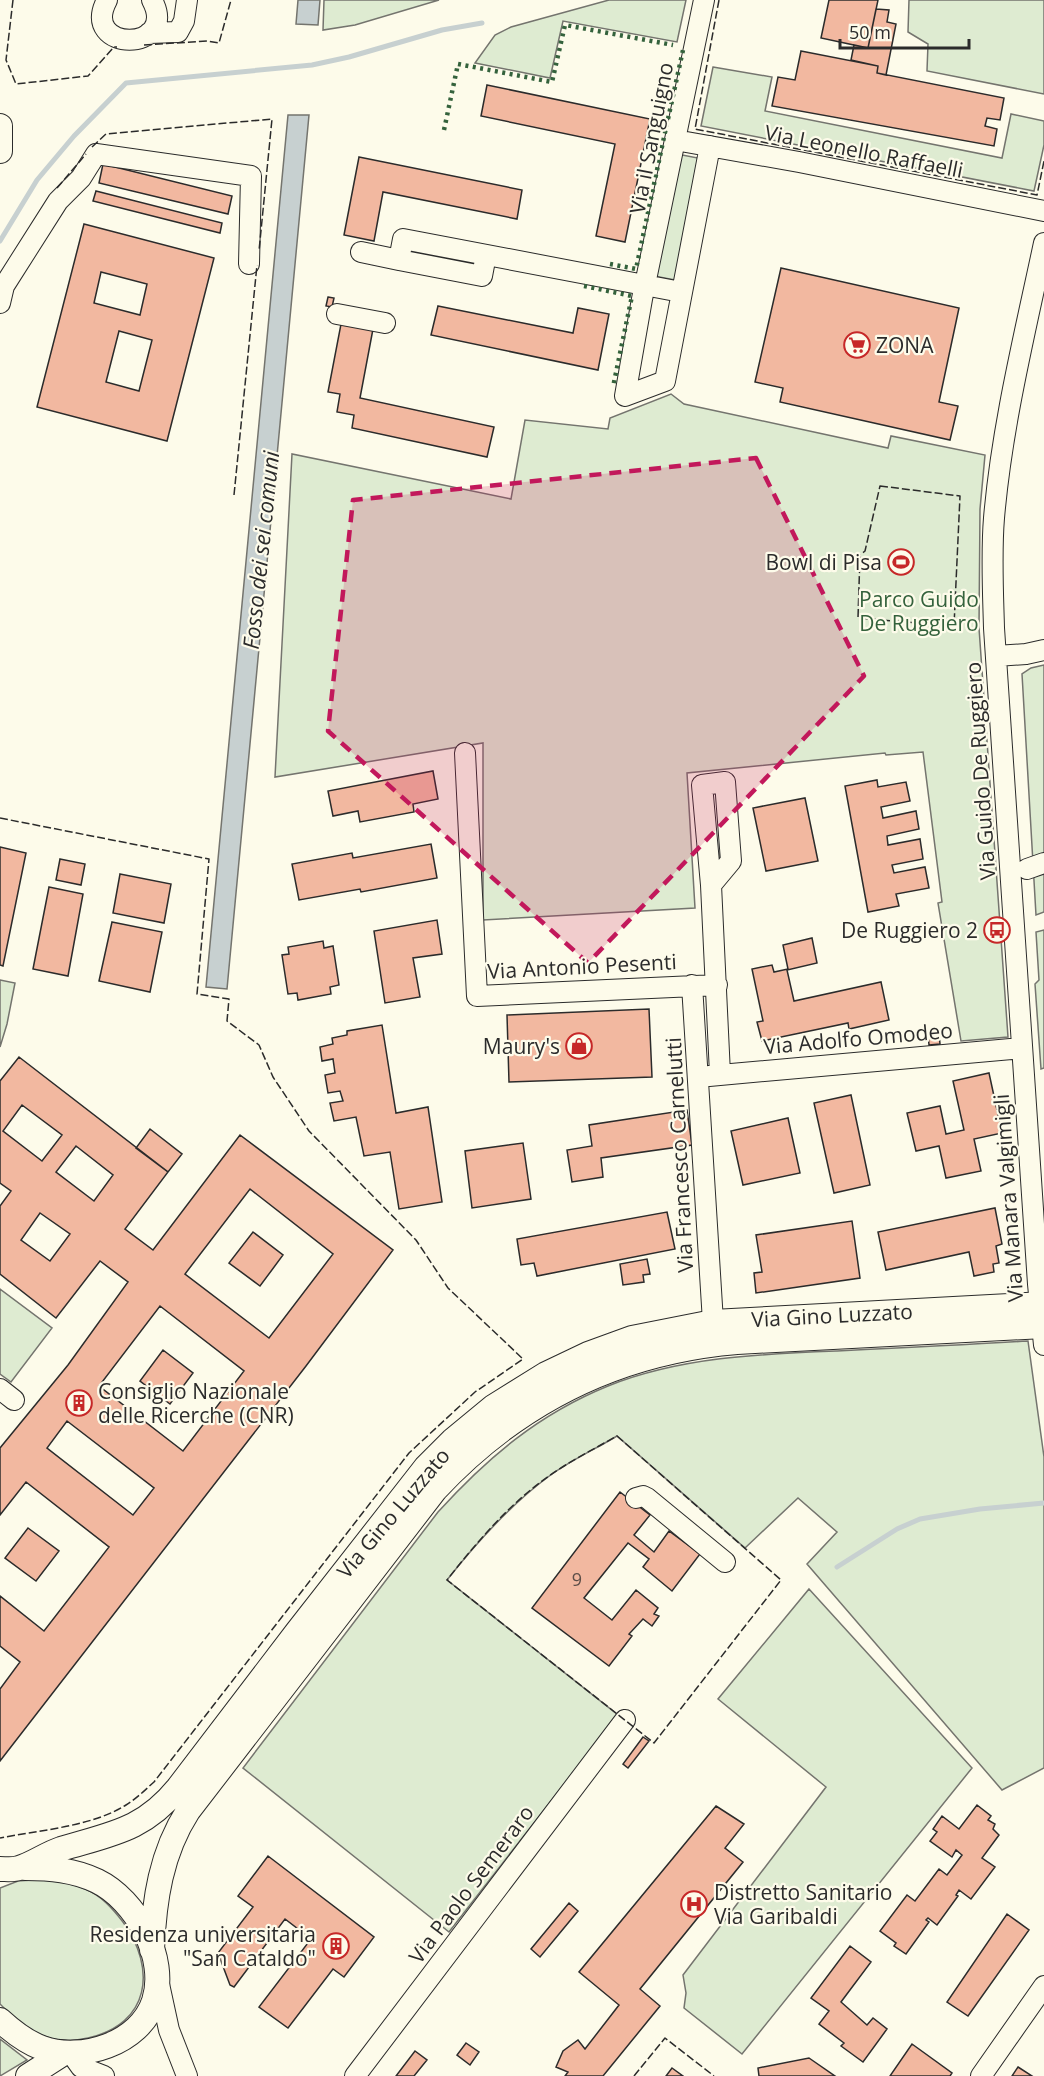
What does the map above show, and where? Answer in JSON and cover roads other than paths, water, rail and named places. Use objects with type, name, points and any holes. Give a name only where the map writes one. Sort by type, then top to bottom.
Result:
[{"type":"main road","points":[[0,126],[0,151]]},
{"type":"main road","name":"Via Gino Luzzato","points":[[6,1871],[61,1849],[122,1832],[166,1802],[413,1481],[453,1440],[486,1413],[546,1374],[597,1351],[650,1334],[713,1322],[1043,1321]]},
{"type":"main road","name":"Via Gino Luzzato","points":[[68,2053],[110,2044],[128,2035],[137,2028],[150,2010],[157,1988],[153,1914],[160,1872],[179,1825],[435,1490],[470,1455],[506,1425],[549,1398],[593,1376],[642,1359],[698,1347],[737,1342],[1043,1321]]},
{"type":"main road","points":[[6,1871],[48,1868],[67,1871],[99,1882],[119,1897],[140,1923],[154,1959]]},
{"type":"main road","points":[[0,2020],[36,2045],[68,2053]]},
{"type":"main road","points":[[28,2076],[68,2053]]},
{"type":"street","points":[[107,0],[103,9],[106,27],[121,40],[134,41],[149,33],[178,32],[184,21],[187,0]]},
{"type":"street","points":[[149,33],[156,17],[156,7],[152,0]]},
{"type":"street","name":"Via il Sanguigno","points":[[704,0],[645,285],[625,396],[665,381],[710,146]]},
{"type":"street","name":"Via Leonello Raffaelli","points":[[675,141],[1044,211]]},
{"type":"street","points":[[0,303],[4,286],[58,201],[81,178],[96,154],[251,176],[249,264]]},
{"type":"street","points":[[360,252],[399,260],[403,239],[681,292]]},
{"type":"street","name":"Via Guido De Ruggiero","points":[[1022,1048],[993,582],[996,502],[1014,393],[1044,243]]},
{"type":"street","points":[[337,314],[385,323]]},
{"type":"street","points":[[996,656],[1044,650]]},
{"type":"street","name":"Via Antonio Pesenti","points":[[465,753],[477,996],[717,985]]},
{"type":"street","points":[[720,1074],[711,885],[702,785],[725,782]]},
{"type":"street","name":"Via Francesco Carnelutti","points":[[692,985],[713,1322]]},
{"type":"street","name":"Via Adolfo Omodeo","points":[[698,1077],[1022,1048]]},
{"type":"street","name":"Via Manara Valgimigli","points":[[1022,1048],[1043,1321]]},
{"type":"street","points":[[636,1498],[643,1496],[647,1498],[725,1562]]},
{"type":"street","name":"Via Paolo Semeraro","points":[[355,2076],[625,1720]]},
{"type":"street","points":[[154,1959],[169,2030],[188,2076]]},
{"type":"street","points":[[981,2076],[1044,1986]]},
{"type":"street","points":[[68,2053],[81,2067],[104,2076]]},
{"type":"water","points":[[298,0],[320,0],[318,25],[296,24]]},
{"type":"water","name":"Fosso dei sei comuni","points":[[288,115],[309,115],[227,989],[206,987]]},
{"type":"waterway","points":[[0,241],[37,180],[74,136],[126,83],[312,65],[349,57],[442,30],[482,23]]},
{"type":"waterway","points":[[837,1567],[897,1529],[920,1519],[980,1509],[1044,1503]]},
{"type":"place","name":"ZONA","points":[[857,345]]},
{"type":"place","name":"Bowl di Pisa","points":[[901,562]]},
{"type":"place","name":"De Ruggiero 2","points":[[997,930]]},
{"type":"place","name":"Maury's","points":[[579,1046]]},
{"type":"place","name":"Consiglio Nazionale delle Ricerche (CNR)","points":[[79,1403]]},
{"type":"place","name":"Distretto Sanitario Via Garibaldi","points":[[694,1904]]},
{"type":"place","name":"Residenza universitaria \"San Cataldo\"","points":[[336,1946]]},
{"type":"park label","name":"Parco Guido De Ruggiero","points":[[919,611]]}]
